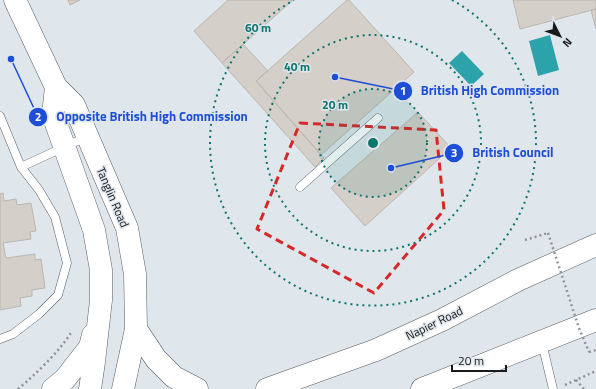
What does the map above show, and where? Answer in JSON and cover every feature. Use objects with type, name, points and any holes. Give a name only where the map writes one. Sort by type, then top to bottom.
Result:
[{"type":"main road","name":"Tanglin Road","points":[[15,0],[56,87],[74,105],[127,228],[135,274],[136,329],[123,389]]},
{"type":"main road","points":[[56,87],[53,115],[94,230],[100,270],[101,300],[90,389]]},
{"type":"main road","name":"Napier Road","points":[[267,389],[376,350],[442,320],[518,280],[596,245]]},
{"type":"main road","points":[[53,389],[65,379],[90,347],[101,300]]},
{"type":"main road","points":[[422,389],[596,320]]},
{"type":"main road","points":[[136,329],[156,359],[174,377],[196,389]]},
{"type":"lane","points":[[0,116],[21,167],[39,190],[55,217],[67,263],[58,295],[39,314],[13,334],[0,339]]},
{"type":"lane","points":[[300,187],[378,118]]},
{"type":"lane","points":[[21,167],[88,136]]},
{"type":"lane","points":[[542,342],[553,389]]},
{"type":"path","points":[[525,240],[548,233],[579,328],[589,352],[596,350]]},
{"type":"path","points":[[564,386],[596,370]]},
{"type":"path","points":[[576,380],[584,389]]},
{"type":"highlighted area","points":[[300,123],[436,130],[444,210],[374,293],[257,229]]},
{"type":"water","points":[[550,35],[559,70],[538,76],[529,41]]},
{"type":"water","points":[[462,51],[484,74],[471,86],[449,63]]},
{"type":"building","points":[[68,0],[80,0],[70,5]]},
{"type":"building","points":[[228,0],[293,0],[222,63],[194,31]]},
{"type":"building","points":[[347,0],[349,0],[414,72],[321,155],[256,81]]},
{"type":"building","points":[[513,0],[596,0],[596,9],[520,29]]},
{"type":"building","points":[[596,9],[596,29],[591,10]]},
{"type":"building","points":[[243,44],[268,71],[256,81],[324,158],[315,167],[222,63]]},
{"type":"building","points":[[418,112],[451,148],[365,226],[331,188]]},
{"type":"building","points":[[3,193],[4,201],[16,199],[17,205],[31,203],[36,231],[30,232],[31,239],[3,243],[6,258],[35,254],[35,260],[41,259],[45,288],[32,290],[32,296],[20,298],[21,306],[0,310],[0,194]]},
{"type":"place","name":"Opposite British High Commission","points":[[11,59]]},
{"type":"place","name":"British High Commission","points":[[335,77]]},
{"type":"place","name":"British Council","points":[[391,168]]}]
